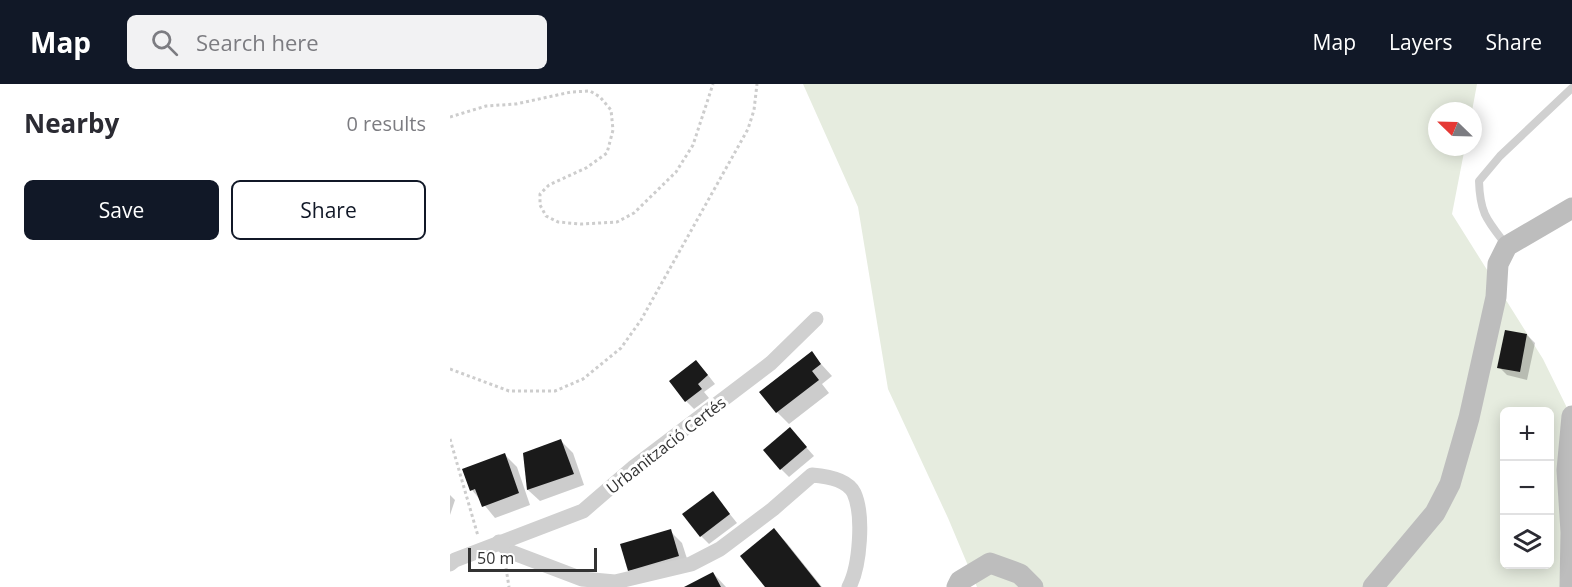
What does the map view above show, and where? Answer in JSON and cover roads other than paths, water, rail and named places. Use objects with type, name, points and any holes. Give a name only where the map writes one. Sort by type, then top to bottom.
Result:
[{"type":"main road","points":[[1373,587],[1435,513],[1450,484],[1469,418],[1496,297],[1498,264],[1507,246],[1572,208]]},
{"type":"main road","points":[[1570,587],[1571,532],[1568,470],[1572,416]]},
{"type":"main road","points":[[957,587],[960,581],[990,563],[1020,574],[1033,587]]},
{"type":"street","name":"Urbanització Certés","points":[[450,564],[499,542],[583,511],[634,467],[771,363],[816,319]]},
{"type":"street","points":[[499,542],[511,552],[582,579],[615,582],[691,564],[720,549],[773,509],[812,475],[826,476],[841,481],[854,492],[860,548],[855,576],[849,587]]},
{"type":"lane","points":[[1507,246],[1489,222],[1479,203],[1479,181],[1500,156],[1572,88]]}]
